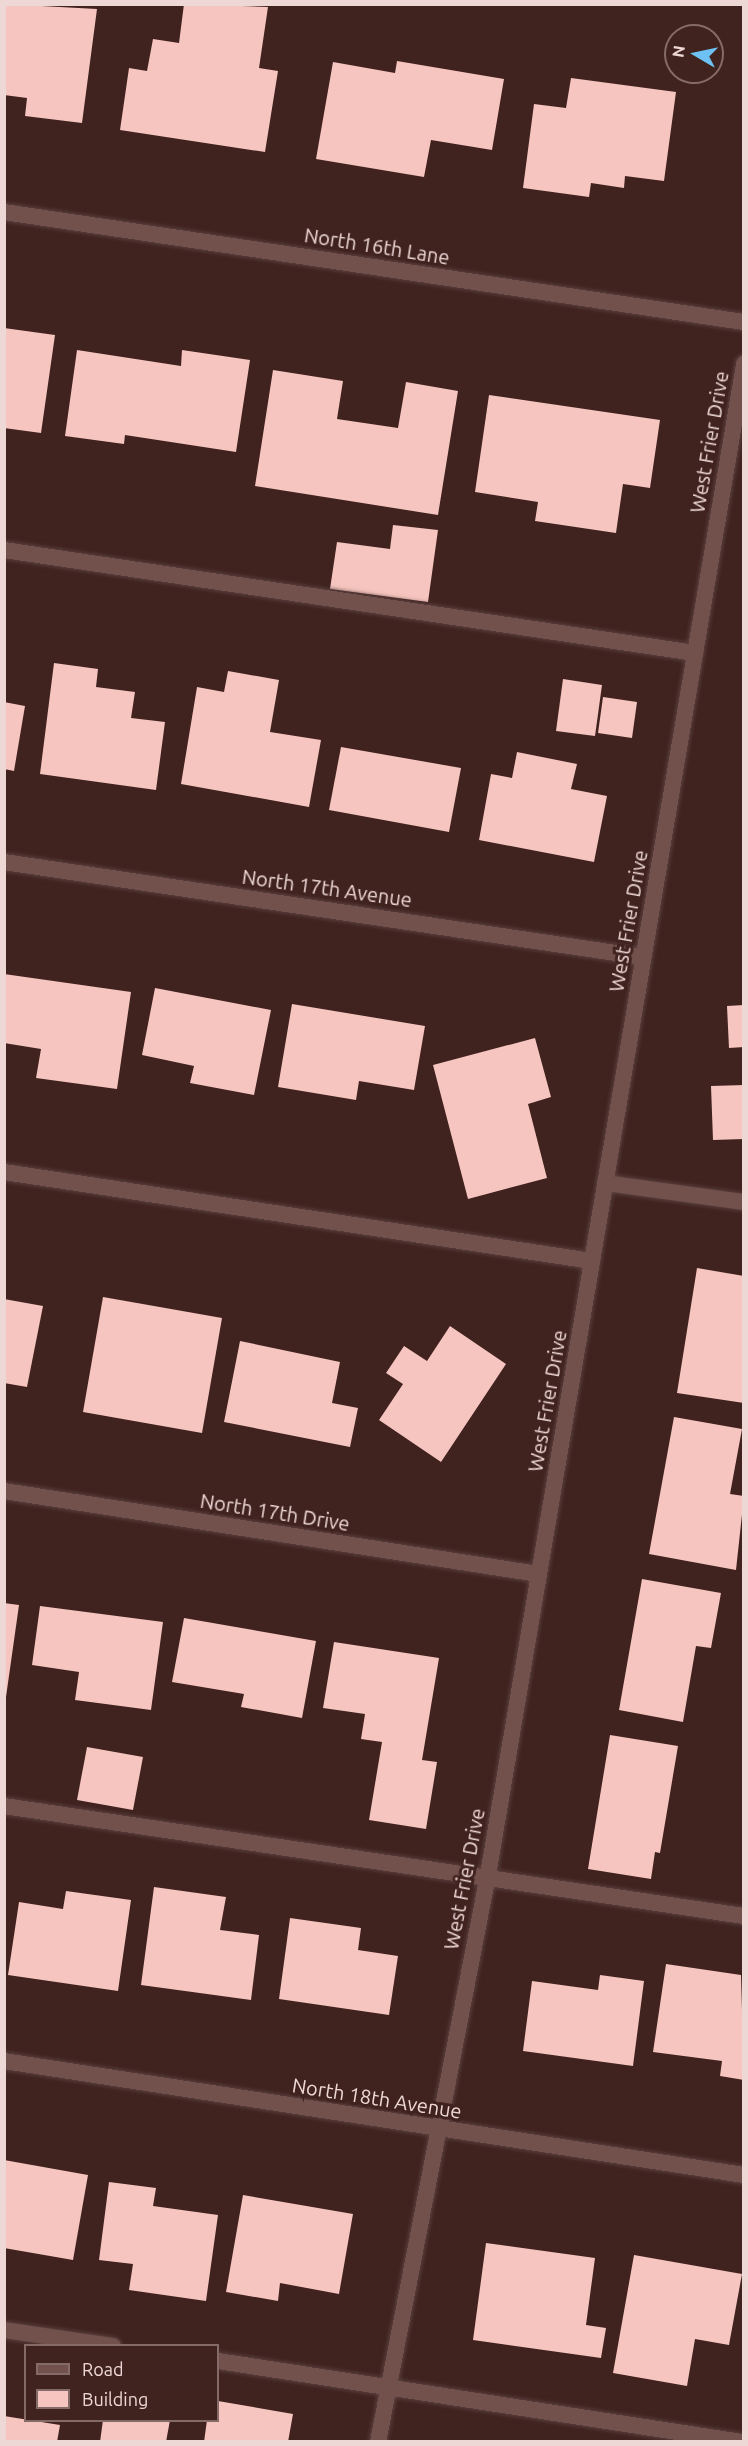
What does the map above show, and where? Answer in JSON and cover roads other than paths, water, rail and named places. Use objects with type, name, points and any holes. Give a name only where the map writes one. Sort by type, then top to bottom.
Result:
[{"type":"street","name":"North 16th Lane","points":[[4,212],[744,322]]},
{"type":"street","name":"West Frier Drive","points":[[378,2442],[436,2129],[488,1875],[744,364]]},
{"type":"street","points":[[4,550],[694,653]]},
{"type":"street","name":"North 17th Avenue","points":[[4,862],[644,957]]},
{"type":"street","points":[[4,1172],[592,1261]]},
{"type":"street","points":[[605,1183],[744,1202]]},
{"type":"street","name":"North 17th Drive","points":[[4,1491],[538,1574]]},
{"type":"street","points":[[4,1806],[488,1875],[744,1916]]},
{"type":"street","name":"North 18th Avenue","points":[[4,2061],[744,2175]]},
{"type":"street","points":[[4,2330],[99,2344]]},
{"type":"street","points":[[219,2361],[742,2442]]}]
